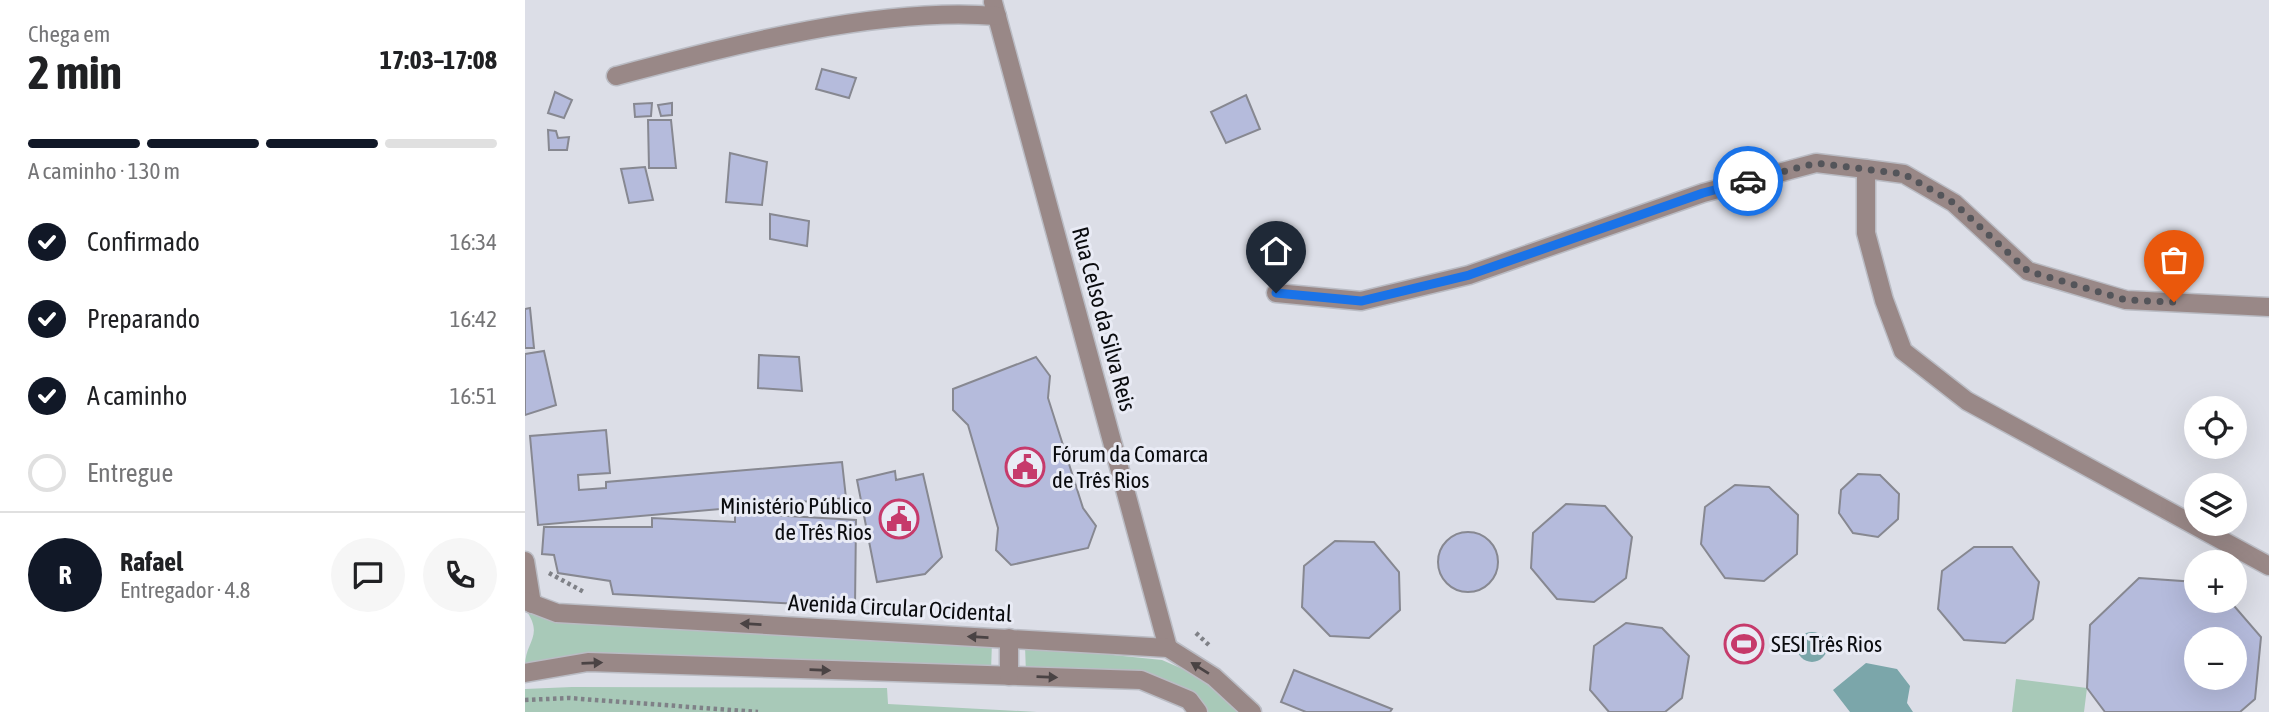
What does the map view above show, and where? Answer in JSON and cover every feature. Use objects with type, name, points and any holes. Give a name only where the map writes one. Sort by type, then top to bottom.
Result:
[{"type":"street","name":"Rua Celso da Silva Reis","points":[[616,76],[714,51],[876,21],[972,14],[995,9],[1168,648]]},
{"type":"street","points":[[1276,293],[1361,301],[1469,275],[1703,193],[1816,163],[1904,174],[1954,203],[2028,271],[2126,300],[2269,307]]},
{"type":"street","points":[[1866,169],[1867,233],[1884,300],[1903,351],[1967,401],[2269,566]]},
{"type":"street","points":[[525,561],[528,603]]},
{"type":"street","name":"Avenida Circular Ocidental","points":[[528,603],[557,613],[1168,648],[1214,677],[1252,712]]},
{"type":"street","points":[[1009,638],[1009,676]]},
{"type":"street","points":[[525,673],[588,662],[1141,680],[1189,700],[1198,712]]},
{"type":"path","points":[[525,700],[569,698],[758,712]]},
{"type":"green space","points":[[525,609],[992,641],[991,672],[525,666],[534,632],[531,618]]},
{"type":"green space","points":[[1025,646],[1162,660],[1192,673],[1243,712],[1203,712],[1168,686],[1026,674]]},
{"type":"green space","points":[[2016,679],[2087,688],[2084,712],[2012,712]]},
{"type":"green space","points":[[887,688],[888,704],[1037,712],[525,712],[525,689]]},
{"type":"water","points":[[1812,632],[1823,636],[1827,647],[1823,658],[1812,662],[1801,658],[1797,647],[1801,636]]},
{"type":"water","points":[[1866,663],[1897,669],[1910,686],[1907,703],[1913,712],[1850,712],[1833,690]]},
{"type":"building","points":[[822,69],[856,78],[849,98],[816,89]]},
{"type":"building","points":[[555,92],[572,100],[564,118],[548,113]]},
{"type":"building","points":[[1246,95],[1260,129],[1226,143],[1211,112]]},
{"type":"building","points":[[652,103],[651,116],[635,117],[634,104]]},
{"type":"building","points":[[672,103],[672,115],[661,116],[658,105]]},
{"type":"building","points":[[648,120],[671,120],[676,168],[649,168]]},
{"type":"building","points":[[548,130],[556,131],[558,138],[569,137],[567,150],[549,150]]},
{"type":"building","points":[[730,153],[767,162],[762,205],[726,202]]},
{"type":"building","points":[[645,167],[653,200],[629,203],[621,169]]},
{"type":"building","points":[[770,214],[809,221],[807,246],[770,239]]},
{"type":"building","points":[[530,308],[534,348],[525,348],[525,309]]},
{"type":"building","points":[[544,351],[556,405],[525,415],[525,354]]},
{"type":"building","points":[[759,355],[799,357],[802,391],[758,388]]},
{"type":"building","name":"Fórum da Comarca de Três Rios","points":[[1036,357],[1050,376],[1048,398],[1083,508],[1096,526],[1088,548],[1011,565],[996,550],[998,528],[968,425],[953,410],[953,389]]},
{"type":"building","points":[[606,430],[610,473],[578,475],[579,490],[606,488],[606,482],[842,462],[846,498],[538,525],[530,436]]},
{"type":"building","name":"Ministério Público de Três Rios","points":[[895,471],[896,480],[923,474],[942,557],[925,574],[877,582],[857,480]]},
{"type":"building","points":[[1858,474],[1880,475],[1899,494],[1898,519],[1878,537],[1853,533],[1839,513],[1841,490]]},
{"type":"building","points":[[1735,485],[1769,487],[1798,515],[1797,554],[1764,581],[1725,578],[1701,544],[1705,507]]},
{"type":"building","points":[[1566,504],[1605,506],[1632,537],[1626,578],[1594,602],[1557,599],[1531,568],[1533,533]]},
{"type":"building","points":[[735,513],[856,520],[855,607],[613,594],[610,581],[558,573],[554,555],[542,554],[544,527],[652,527],[652,518],[735,522]]},
{"type":"building","points":[[1462,532],[1474,532],[1493,545],[1498,562],[1496,574],[1485,587],[1474,592],[1462,592],[1443,579],[1438,568],[1438,556],[1451,537]]},
{"type":"building","points":[[1335,541],[1374,542],[1399,572],[1400,610],[1369,638],[1330,636],[1302,607],[1304,566]]},
{"type":"building","points":[[1974,547],[2012,547],[2039,582],[2033,619],[2005,643],[1964,640],[1938,609],[1942,571]]},
{"type":"building","points":[[2139,578],[2184,581],[2184,613],[2240,613],[2261,637],[2255,699],[2240,712],[2105,712],[2087,688],[2090,625]]},
{"type":"building","points":[[1626,623],[1662,628],[1689,656],[1682,698],[1665,712],[1609,712],[1590,690],[1594,646]]},
{"type":"building","points":[[1294,670],[1392,709],[1390,712],[1306,712],[1281,702]]},
{"type":"way so far","points":[[1748,181],[1816,163],[1904,174],[1954,203],[2028,271],[2126,300],[2174,302]]},
{"type":"place","name":"Fórum da Comarca de Três Rios","points":[[1025,467]]},
{"type":"place","name":"Ministério Público de Três Rios","points":[[899,519]]},
{"type":"place","name":"SESI Três Rios","points":[[1744,644]]},
{"type":"route","points":[[1276,293],[1361,301],[1469,275],[1703,193],[1748,181]]}]
